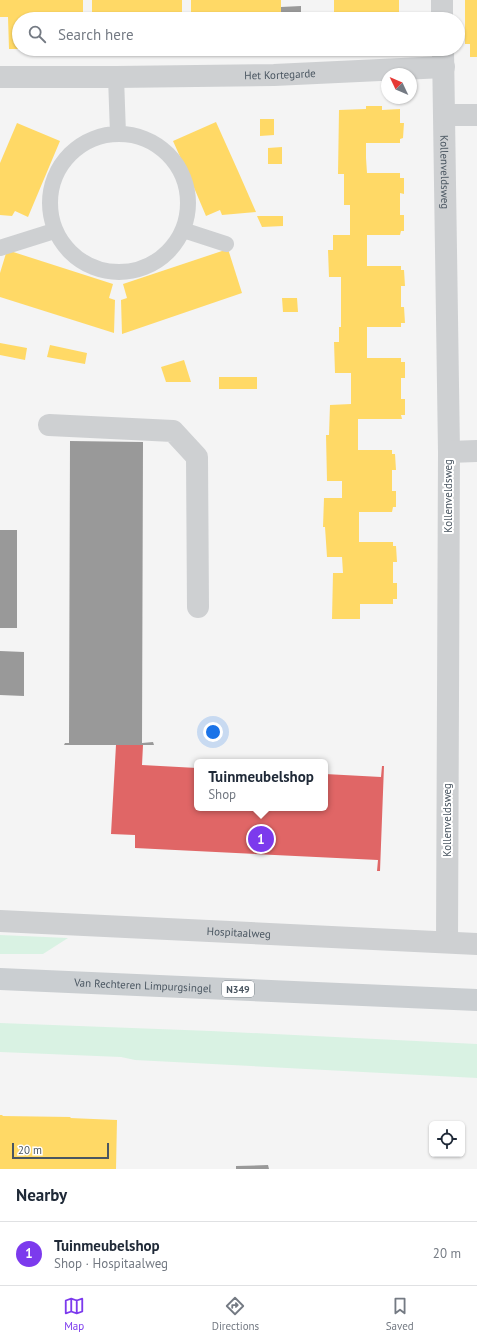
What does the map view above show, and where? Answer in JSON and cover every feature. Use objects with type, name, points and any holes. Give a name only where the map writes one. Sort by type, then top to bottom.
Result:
[{"type":"main road","name":"Van Rechteren Limpurgsingel","points":[[0,979],[477,1000]]},
{"type":"street","points":[[442,0],[442,12]]},
{"type":"street","name":"Het Kortegarde","points":[[0,77],[274,75],[443,58]]},
{"type":"street","name":"Kollenveldsweg","points":[[443,58],[449,452],[447,942]]},
{"type":"street","points":[[445,115],[477,115]]},
{"type":"street","points":[[49,425],[173,431],[196,457],[198,607]]},
{"type":"street","points":[[449,452],[477,452]]},
{"type":"street","name":"Hospitaalweg","points":[[0,921],[477,944]]},
{"type":"lane","points":[[116,77],[118,134]]},
{"type":"lane","points":[[118,134],[144,138],[168,153],[183,176],[188,203],[183,230],[164,256],[135,271],[103,272],[74,258],[54,231],[49,198],[60,166],[84,142],[118,134]]},
{"type":"lane","points":[[183,230],[226,244]]},
{"type":"lane","points":[[0,248],[54,231]]},
{"type":"green space","points":[[0,935],[68,938],[43,954],[0,954]]},
{"type":"green space","points":[[0,1023],[211,1031],[477,1044],[477,1078],[135,1060],[121,1057],[0,1052]]},
{"type":"building: Homes","points":[[0,0],[83,0],[83,12],[12,12],[12,49],[9,49],[8,17],[0,17]]},
{"type":"building: Homes","points":[[92,0],[182,0],[182,12],[92,12]]},
{"type":"building: Homes","points":[[191,0],[281,0],[281,12],[191,12]]},
{"type":"building: Homes","points":[[334,0],[399,0],[399,12],[334,12]]},
{"type":"building: Homes","points":[[465,0],[477,0],[477,57],[470,57],[470,44],[465,44]]},
{"type":"building: Homes","points":[[366,106],[382,106],[382,110],[400,109],[400,123],[404,123],[403,138],[400,139],[400,143],[366,143],[366,158],[367,173],[400,173],[400,178],[404,178],[404,194],[400,193],[400,215],[404,215],[404,231],[401,231],[400,235],[367,235],[367,266],[401,266],[401,270],[404,270],[405,286],[401,286],[401,307],[404,307],[405,323],[401,323],[401,327],[367,327],[367,358],[401,358],[401,362],[405,362],[405,378],[401,378],[401,399],[405,399],[405,415],[401,415],[402,419],[358,419],[358,450],[392,450],[392,454],[395,454],[396,470],[392,470],[392,491],[396,491],[396,507],[393,507],[392,512],[359,512],[359,542],[393,542],[393,546],[396,546],[397,562],[393,562],[393,583],[397,583],[397,599],[393,599],[393,604],[360,604],[360,619],[332,619],[333,573],[343,573],[342,557],[327,557],[325,527],[323,527],[324,498],[342,498],[342,481],[327,481],[326,435],[329,435],[330,405],[351,404],[351,373],[335,373],[334,342],[339,342],[339,327],[341,327],[341,277],[329,277],[328,250],[333,250],[333,235],[350,235],[350,205],[344,205],[344,174],[338,174],[339,110],[366,109]]},
{"type":"building: Homes","points":[[260,119],[274,119],[274,135],[260,136]]},
{"type":"building: Homes","points":[[216,122],[256,212],[222,215],[220,210],[206,216],[173,141]]},
{"type":"building: Homes","points":[[17,123],[60,141],[28,217],[15,211],[12,216],[0,215],[0,163]]},
{"type":"building: Homes","points":[[282,147],[282,164],[268,164],[268,148]]},
{"type":"building: Homes","points":[[257,216],[283,216],[283,226],[262,227]]},
{"type":"building: Homes","points":[[228,249],[242,293],[122,334],[121,300],[127,298],[123,284]]},
{"type":"building: Homes","points":[[7,250],[113,284],[109,298],[115,300],[114,333],[0,297],[0,273]]},
{"type":"building: Homes","points":[[282,298],[297,298],[298,312],[283,312]]},
{"type":"building: Homes","points":[[0,343],[27,348],[25,360],[0,355]]},
{"type":"building: Homes","points":[[50,345],[87,353],[85,364],[47,357]]},
{"type":"building: Homes","points":[[184,360],[191,382],[166,382],[161,367]]},
{"type":"building: Homes","points":[[219,377],[257,377],[257,389],[219,389]]},
{"type":"building: Homes","points":[[0,1115],[117,1120],[116,1169],[0,1169]]},
{"type":"building: Shops","points":[[116,745],[143,745],[142,765],[194,768],[194,811],[328,811],[328,774],[381,777],[382,766],[384,766],[380,871],[377,871],[378,860],[135,848],[135,835],[111,834]]},
{"type":"building: Industry","points":[[301,6],[301,12],[281,12],[281,7]]},
{"type":"building: Industry","points":[[70,441],[143,442],[142,743],[153,742],[154,745],[64,745],[65,743],[69,743]]},
{"type":"building: Industry","points":[[0,530],[17,530],[17,628],[0,628]]},
{"type":"building: Industry","points":[[0,651],[24,652],[24,696],[0,695]]},
{"type":"building: Industry","points":[[268,1165],[269,1169],[236,1169],[236,1166]]},
{"type":"place","name":"Tuinmeubelshop","points":[[261,839]]}]
